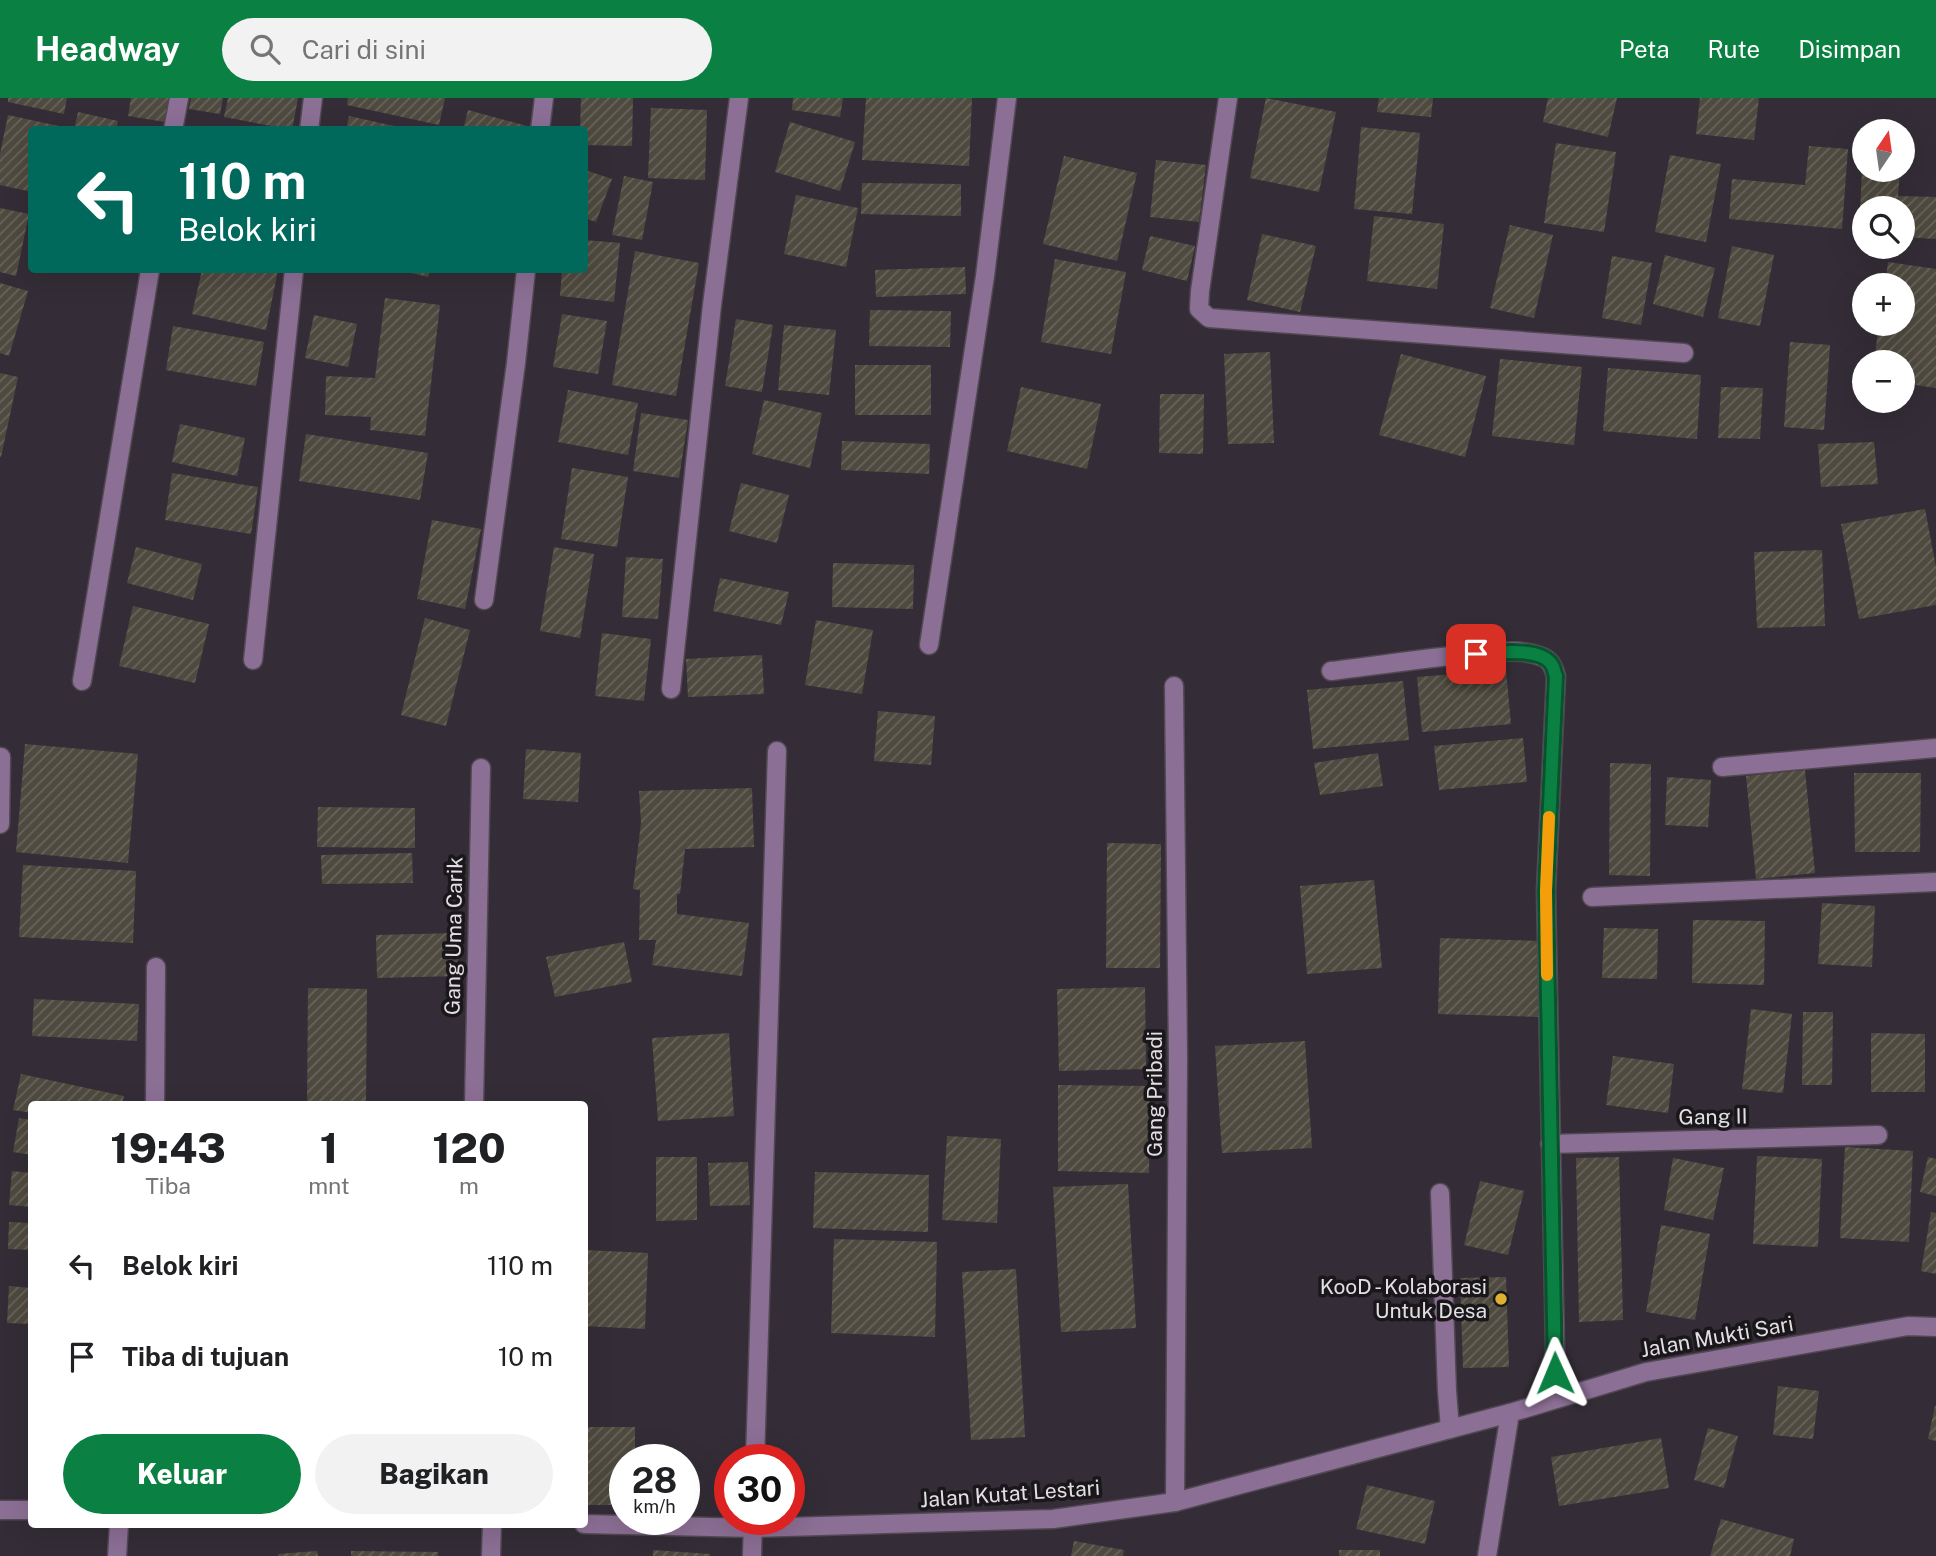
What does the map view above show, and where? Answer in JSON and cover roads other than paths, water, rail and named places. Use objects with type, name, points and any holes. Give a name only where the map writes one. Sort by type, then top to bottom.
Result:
[{"type":"street","points":[[174,126],[179,98]]},
{"type":"street","points":[[310,126],[313,98]]},
{"type":"street","points":[[540,126],[544,98]]},
{"type":"street","points":[[671,689],[711,319],[739,98]]},
{"type":"street","points":[[929,645],[985,276],[1007,98]]},
{"type":"street","points":[[1228,98],[1200,291],[1199,309],[1209,318],[1684,353]]},
{"type":"street","points":[[82,681],[150,273]]},
{"type":"street","points":[[253,660],[295,273]]},
{"type":"street","points":[[484,600],[526,273]]},
{"type":"street","points":[[1331,671],[1498,652],[1524,652],[1542,656],[1552,663],[1556,676],[1546,891],[1556,1399]]},
{"type":"street","name":"Gang Pribadi","points":[[1174,686],[1178,1058],[1175,1502]]},
{"type":"street","points":[[1722,766],[1936,748]]},
{"type":"street","points":[[755,1444],[777,751]]},
{"type":"street","points":[[0,824],[1,757]]},
{"type":"street","name":"Gang Uma Carik","points":[[474,1101],[481,768]]},
{"type":"street","points":[[1592,897],[1936,882]]},
{"type":"street","points":[[155,1101],[156,967]]},
{"type":"street","name":"Gang II","points":[[1550,1143],[1878,1135]]},
{"type":"street","points":[[1440,1193],[1450,1429]]},
{"type":"street","name":"Jalan Mukti Sari","points":[[1510,1413],[1646,1372],[1908,1326],[1936,1327]]},
{"type":"street","points":[[1487,1556],[1510,1413]]},
{"type":"street","name":"Jalan Kutat Lestari","points":[[805,1523],[1053,1519],[1175,1502],[1510,1413]]},
{"type":"street","points":[[0,1510],[28,1510]]},
{"type":"street","name":"Jalan Kutat Lestari","points":[[588,1524],[714,1524]]},
{"type":"street","points":[[117,1556],[119,1528]]},
{"type":"street","points":[[491,1556],[492,1528]]},
{"type":"street","points":[[752,1556],[753,1535]]},
{"type":"place","name":"KooD - Kolaborasi Untuk Desa","points":[[1501,1299]]}]
